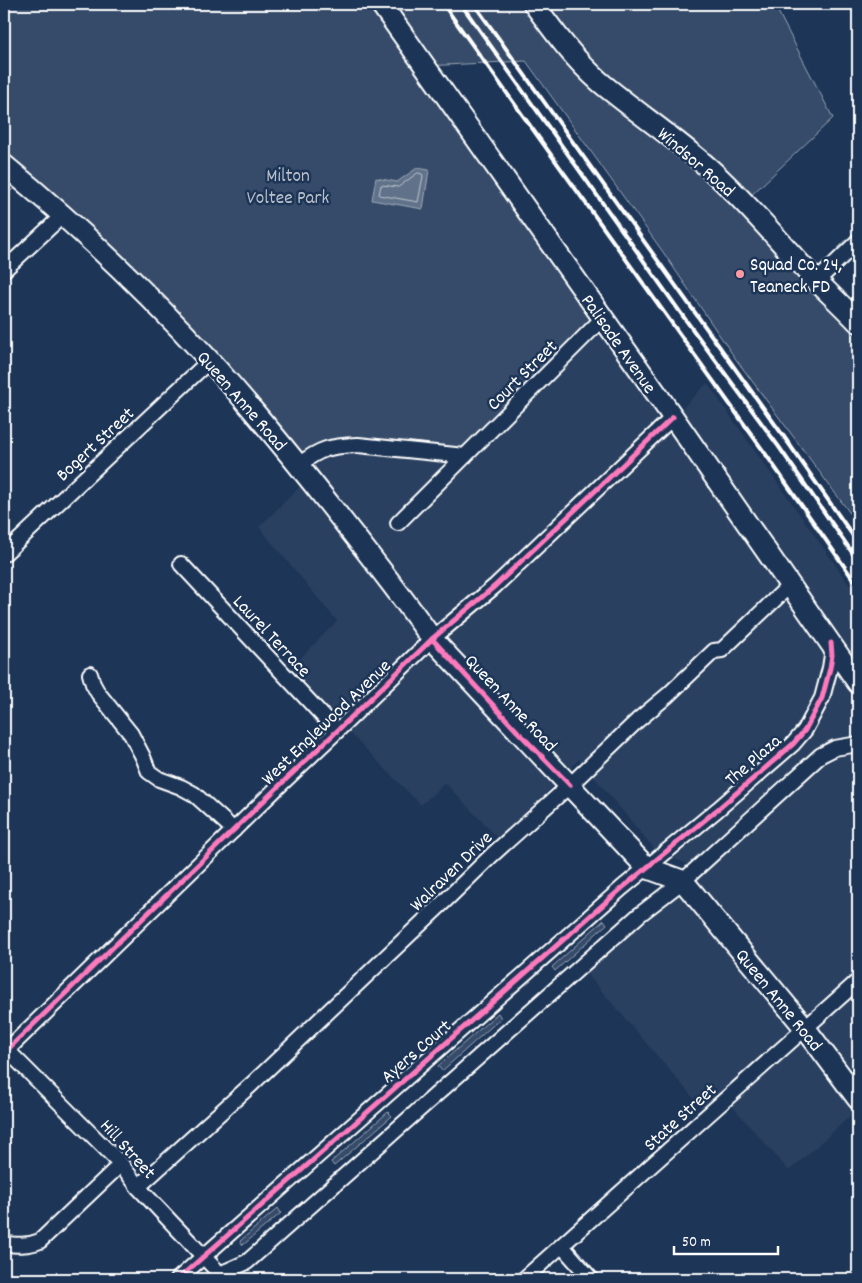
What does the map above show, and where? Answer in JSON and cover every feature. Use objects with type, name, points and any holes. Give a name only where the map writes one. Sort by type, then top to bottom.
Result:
[{"type":"street","name":"Palisade Avenue","points":[[381,4],[673,417],[858,683]]},
{"type":"street","name":"Windsor Road","points":[[534,4],[576,59],[599,81],[666,132],[710,169],[741,198],[795,258],[858,322]]},
{"type":"street","name":"Queen Anne Road","points":[[4,165],[112,261],[209,361],[299,465],[412,610],[432,640],[647,868],[682,881],[805,1028],[858,1098]]},
{"type":"street","points":[[4,270],[63,216]]},
{"type":"street","points":[[817,281],[858,241]]},
{"type":"street","name":"Court Street","points":[[398,522],[603,318]]},
{"type":"street","name":"Bogert Street","points":[[4,554],[209,361]]},
{"type":"street","name":"West Englewood Avenue","points":[[6,1051],[432,640],[496,586],[673,417]]},
{"type":"street","points":[[299,465],[313,454],[341,446],[465,456]]},
{"type":"street","name":"Laurel Terrace","points":[[181,564],[337,731]]},
{"type":"street","name":"Walraven Drive","points":[[138,1187],[252,1084],[492,855],[570,785],[638,720],[668,695],[714,651],[722,650],[790,585]]},
{"type":"street","name":"The Plaza","points":[[647,868],[793,744],[806,730],[822,698],[832,655],[831,643]]},
{"type":"street","points":[[90,674],[98,693],[131,734],[144,757],[149,772],[194,794],[234,830]]},
{"type":"street","points":[[218,1277],[247,1262],[639,915],[682,881],[821,755],[835,748],[858,744]]},
{"type":"street","name":"Ayers Court","points":[[178,1279],[647,868]]},
{"type":"street","name":"State Street","points":[[524,1279],[858,981]]},
{"type":"street","name":"Hill Street","points":[[6,1051],[121,1164],[138,1187],[203,1256],[218,1277]]},
{"type":"street","points":[[4,1244],[24,1245],[40,1241],[121,1164]]},
{"type":"street","points":[[562,1246],[591,1279]]},
{"type":"shaded area","points":[[603,318],[674,417],[707,383],[858,597],[858,1109],[789,1171],[726,1099],[708,1115],[581,967],[630,924],[639,927],[644,924],[705,871],[657,852],[579,759],[500,840],[445,783],[421,805],[343,726],[284,675],[337,621],[259,527],[309,478],[299,465]]},
{"type":"green space","name":"Milton Voltee Park","points":[[4,4],[774,4],[833,118],[744,202],[858,322],[858,524],[735,358],[663,252],[526,61],[425,66],[603,318],[465,456],[358,445],[299,465],[22,180],[4,198]]},
{"type":"green space","points":[[604,920],[607,924],[555,971],[552,967]]},
{"type":"green space","points":[[498,1013],[501,1018],[442,1071],[438,1066]]},
{"type":"green space","points":[[388,1112],[392,1116],[334,1166],[331,1162]]},
{"type":"green space","points":[[278,1208],[281,1213],[243,1245],[240,1241]]},
{"type":"water","points":[[417,168],[429,170],[423,209],[372,200],[376,178],[397,182]]},
{"type":"railway","points":[[443,4],[858,586]]},
{"type":"railway","points":[[461,4],[685,319],[779,447],[858,561]]},
{"type":"railway","points":[[474,4],[858,543]]},
{"type":"cycle path","points":[[4,1053],[432,639],[495,586],[673,417]]},
{"type":"cycle path","points":[[432,639],[570,785]]},
{"type":"cycle path","points":[[178,1279],[622,888],[793,744],[805,730],[822,698],[830,668],[831,643]]},
{"type":"place","name":"Squad Co. 24, Teaneck FD","points":[[740,274]]}]
